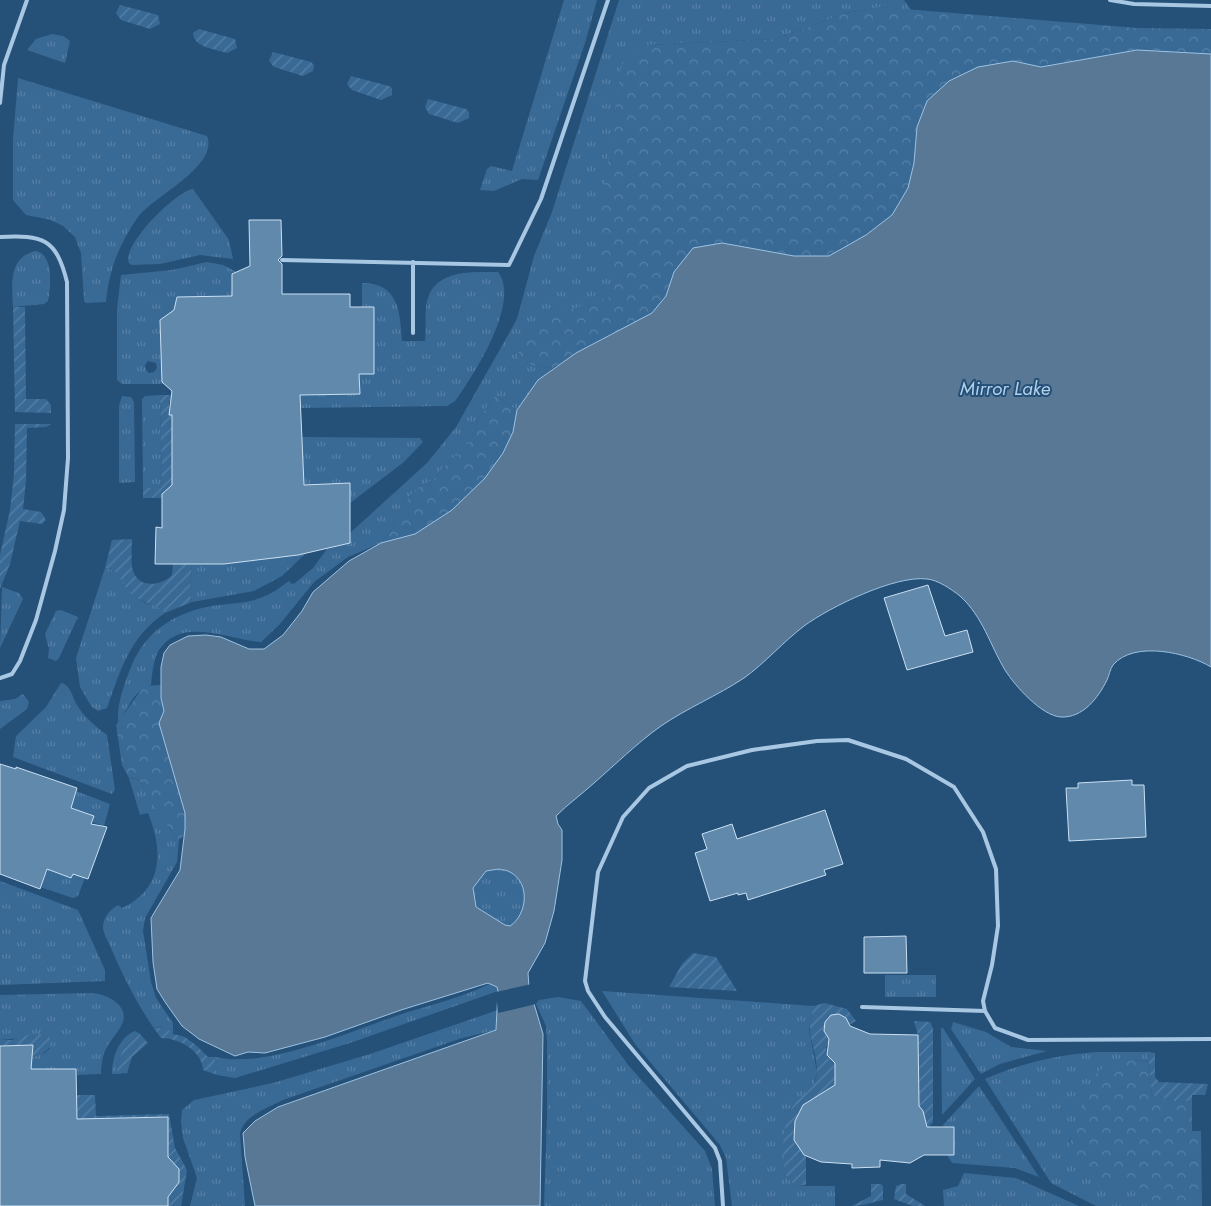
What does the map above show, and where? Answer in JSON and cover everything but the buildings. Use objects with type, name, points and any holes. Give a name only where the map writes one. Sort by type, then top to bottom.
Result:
[{"type":"lane","points":[[0,103],[4,65],[27,0]]},
{"type":"lane","points":[[282,260],[509,265],[544,192],[608,0]]},
{"type":"lane","points":[[1110,0],[1134,4],[1211,6]]},
{"type":"lane","points":[[0,237],[33,236],[46,240],[54,248],[64,270],[67,282],[68,458],[67,490],[60,528],[36,620],[20,661],[12,674],[0,678]]},
{"type":"lane","points":[[412,333],[413,262]]},
{"type":"lane","points":[[723,1206],[720,1161],[715,1148],[605,1018],[588,991],[586,981],[598,872],[623,817],[649,788],[688,766],[752,750],[817,741],[848,740],[906,758],[954,787],[983,832],[996,869],[998,926],[992,965],[983,1001],[985,1011],[995,1028],[1028,1040],[1211,1039]]},
{"type":"lane","points":[[862,1007],[985,1011]]},
{"type":"green space","points":[[564,0],[597,0],[585,43],[538,180],[522,179],[494,191],[480,190],[487,169],[491,166],[512,171]]},
{"type":"green space","points":[[619,0],[904,0],[911,10],[880,7],[846,13],[775,39],[647,45],[612,296],[588,305],[535,366],[553,368],[538,381],[517,410],[495,396],[477,421],[473,436],[465,449],[446,464],[434,479],[416,489],[400,508],[393,528],[381,543],[348,557],[314,582],[280,624],[261,642],[219,634],[190,632],[177,635],[166,642],[157,654],[151,685],[145,687],[136,695],[118,722],[120,701],[131,667],[145,642],[155,632],[190,611],[255,600],[272,593],[289,581],[292,584],[295,583],[313,568],[327,549],[350,543],[350,533],[427,463],[456,427],[517,319],[534,256],[552,212]]},
{"type":"green space","points":[[120,5],[158,15],[160,24],[150,29],[121,20],[116,13]]},
{"type":"green space","points":[[880,7],[1137,28],[1211,29],[1211,54],[1137,50],[1041,67],[1013,61],[917,127],[914,163],[908,188],[892,215],[866,235],[829,256],[794,256],[722,243],[674,272],[666,296],[652,313],[609,335],[553,368],[535,366],[518,358],[520,341],[553,315],[612,296],[613,279],[598,259],[601,210],[622,62],[647,45],[775,39],[846,13]]},
{"type":"green space","points":[[199,29],[235,39],[237,48],[227,53],[201,45],[194,38],[193,33]]},
{"type":"green space","points":[[52,34],[63,36],[70,41],[65,63],[27,50],[36,39]]},
{"type":"green space","points":[[273,52],[311,62],[314,65],[313,71],[303,76],[274,67],[269,61]]},
{"type":"green space","points":[[351,76],[389,86],[392,88],[392,95],[381,100],[352,90],[347,84]]},
{"type":"green space","points":[[18,78],[207,136],[208,147],[204,158],[195,169],[146,209],[131,227],[120,247],[112,268],[106,302],[86,303],[84,301],[81,253],[75,237],[63,226],[51,220],[26,215],[13,200],[13,140]]},
{"type":"green space","points":[[428,99],[466,109],[469,112],[469,118],[458,123],[429,114],[425,107]]},
{"type":"green space","points":[[193,189],[229,240],[233,259],[200,255],[160,264],[132,265],[129,263],[129,255],[133,245],[152,220],[175,199]]},
{"type":"green space","points":[[35,251],[41,253],[48,264],[50,288],[48,301],[44,304],[13,307],[12,281],[16,266],[26,255]]},
{"type":"green space","points":[[207,262],[223,265],[237,272],[232,275],[232,296],[176,300],[176,317],[160,322],[163,384],[122,384],[117,380],[117,309],[121,275],[172,270]],"holes":[[[148,361],[156,363],[157,368],[154,372],[149,373],[145,365]]]},
{"type":"green space","points":[[469,272],[498,272],[504,285],[504,301],[500,319],[483,357],[455,401],[447,406],[301,408],[300,395],[360,393],[359,374],[374,373],[374,308],[362,307],[362,283],[374,284],[384,288],[395,301],[400,320],[402,341],[425,341],[427,300],[434,287],[441,280]]},
{"type":"green space","points":[[13,307],[25,307],[26,399],[46,399],[51,405],[51,413],[15,412]]},
{"type":"green space","points":[[160,395],[162,481],[159,488],[143,488],[142,399],[145,396]]},
{"type":"green space","points":[[160,395],[174,395],[169,402],[169,414],[172,415],[172,490],[165,491],[162,498],[143,498],[143,488],[159,488],[162,481]]},
{"type":"green space","points":[[122,396],[131,397],[134,402],[135,482],[119,483],[119,406]]},
{"type":"green space","points":[[495,396],[517,410],[523,422],[519,445],[447,529],[381,543],[393,528],[400,508],[416,489],[434,479],[446,464],[465,449],[473,436],[477,421]]},
{"type":"green space","points":[[15,424],[51,424],[46,427],[27,428],[26,481],[23,509],[41,512],[46,520],[42,524],[20,521],[10,564],[0,589],[0,555],[10,510],[14,474]]},
{"type":"green space","points":[[302,437],[420,438],[423,442],[404,462],[350,503],[350,483],[303,485]]},
{"type":"green space","points":[[132,539],[132,567],[134,574],[143,582],[155,584],[167,579],[172,575],[173,564],[192,564],[190,593],[192,602],[165,613],[131,594],[118,574],[105,568],[112,540]]},
{"type":"green space","points":[[306,553],[282,576],[254,591],[192,602],[190,593],[192,564],[232,564],[233,562]]},
{"type":"green space","points":[[105,568],[117,573],[141,601],[165,613],[143,632],[135,643],[122,668],[107,708],[98,711],[91,706],[80,687],[76,658]]},
{"type":"green space","points":[[2,587],[19,593],[23,599],[0,648]]},
{"type":"green space","points":[[61,610],[78,617],[56,661],[48,658],[49,649],[45,634],[56,611]]},
{"type":"green space","points":[[61,683],[67,686],[80,710],[87,718],[107,735],[115,790],[112,794],[13,757],[16,736],[46,707]]},
{"type":"green space","points":[[160,685],[175,693],[181,775],[189,831],[179,840],[162,819],[142,784],[137,779],[129,778],[122,765],[116,725],[144,686]]},
{"type":"green space","points":[[23,694],[29,702],[27,709],[0,729],[0,701],[15,699]]},
{"type":"green space","points":[[129,778],[137,779],[142,784],[162,819],[179,840],[177,862],[145,918],[143,931],[151,982],[156,998],[173,1023],[173,1034],[161,1027],[153,1027],[125,979],[103,929],[105,919],[112,909],[118,905],[122,908],[136,900],[146,890],[153,879],[156,867],[157,854],[153,827],[148,813],[140,815]]},
{"type":"green space","points":[[76,791],[110,804],[104,826],[92,822],[94,816],[70,808]]},
{"type":"green space","points":[[48,869],[70,878],[73,873],[85,878],[78,896],[73,898],[40,887]]},
{"type":"green space","points":[[499,869],[509,871],[517,877],[524,891],[525,899],[521,914],[510,926],[505,925],[476,907],[473,888],[486,871]]},
{"type":"green space","points":[[0,881],[78,910],[105,970],[105,981],[0,985]]},
{"type":"green space","points":[[693,953],[716,957],[737,991],[669,987],[682,964]]},
{"type":"green space","points":[[885,975],[936,975],[936,997],[885,997]]},
{"type":"green space","points":[[489,984],[497,987],[498,991],[350,1043],[235,1078],[217,1075],[215,1057],[236,1059],[259,1058],[307,1047],[457,997]]},
{"type":"green space","points":[[602,991],[813,1006],[809,1030],[817,1072],[813,1087],[790,1110],[785,1130],[785,1174],[795,1186],[835,1186],[835,1206],[732,1206],[726,1158],[720,1145],[635,1044]]},
{"type":"green space","points":[[93,993],[106,996],[118,1004],[124,1014],[120,1028],[104,1054],[101,1074],[77,1075],[76,1069],[31,1069],[32,1057],[45,1053],[50,1048],[22,1038],[0,1040],[0,995]]},
{"type":"green space","points":[[558,997],[581,1001],[629,1066],[705,1151],[712,1169],[715,1206],[544,1206],[547,1043],[546,1026],[536,1004],[539,1000]]},
{"type":"green space","points":[[825,1003],[847,1009],[856,1021],[849,1025],[833,1015],[826,1021],[824,1031],[830,1041],[826,1047],[827,1055],[834,1059],[856,1092],[803,1105],[795,1121],[794,1140],[806,1157],[806,1185],[795,1186],[785,1174],[783,1147],[785,1128],[790,1110],[815,1082],[817,1066],[810,1032],[810,1022],[813,1006]]},
{"type":"green space","points":[[498,1010],[496,1030],[462,1038],[283,1100],[257,1113],[247,1121],[240,1133],[245,1206],[190,1206],[197,1178],[183,1138],[181,1122],[182,1110],[194,1100],[273,1083],[370,1054]]},
{"type":"green space","points":[[914,1021],[930,1022],[933,1028],[933,1122],[929,1127],[919,1127],[924,1116],[923,1111],[919,1108],[918,1035]]},
{"type":"green space","points":[[953,1022],[986,1032],[1011,1047],[1047,1051],[1000,1064],[981,1074],[951,1029]]},
{"type":"green space","points":[[153,1027],[166,1028],[173,1034],[185,1037],[208,1057],[215,1057],[217,1075],[203,1070],[202,1063],[188,1046],[175,1040],[161,1038]]},
{"type":"green space","points":[[941,1028],[943,1028],[975,1079],[942,1115]]},
{"type":"green space","points":[[135,1031],[140,1034],[126,1045],[118,1061],[117,1074],[112,1074],[113,1061],[121,1043],[129,1034]]},
{"type":"green space","points":[[31,1034],[47,1035],[52,1040],[47,1050],[32,1057],[32,1045],[0,1046],[0,1040],[12,1040]]},
{"type":"green space","points":[[140,1034],[148,1043],[132,1057],[127,1073],[117,1074],[118,1061],[123,1050],[130,1041]]},
{"type":"green space","points":[[1097,1052],[1148,1052],[1149,1062],[1134,1060],[1092,1089],[1069,1141],[1103,1185],[1132,1183],[1137,1185],[1141,1189],[1147,1206],[1096,1206],[1051,1183],[985,1079],[1012,1068],[1040,1061],[1068,1055]]},
{"type":"green space","points":[[1148,1052],[1155,1053],[1155,1077],[1159,1082],[1208,1084],[1205,1095],[1192,1095],[1192,1101],[1178,1102],[1152,1095]]},
{"type":"green space","points":[[1134,1060],[1149,1062],[1152,1095],[1178,1102],[1192,1101],[1192,1131],[1201,1131],[1202,1206],[1147,1206],[1141,1189],[1137,1185],[1127,1183],[1103,1185],[1069,1153],[1072,1132],[1088,1096],[1092,1077],[1104,1067]]},
{"type":"green space","points":[[979,1086],[1039,1177],[1015,1168],[952,1163],[947,1155],[954,1155],[943,1125]]},
{"type":"green space","points":[[77,1095],[95,1095],[96,1116],[169,1114],[175,1148],[187,1170],[181,1206],[168,1206],[168,1190],[173,1190],[179,1181],[179,1169],[167,1161],[168,1117],[77,1119]]},
{"type":"green space","points":[[964,1173],[1016,1178],[1079,1206],[944,1206],[943,1190],[958,1186]]},
{"type":"green space","points":[[871,1184],[881,1184],[883,1186],[883,1200],[852,1206],[871,1196]]},
{"type":"green space","points":[[906,1184],[906,1194],[925,1206],[913,1206],[894,1199],[896,1186]]},
{"type":"water","name":"Mirror Lake","points":[[1137,50],[1211,54],[1211,667],[1189,657],[1161,651],[1134,653],[1122,657],[1113,665],[1103,687],[1089,706],[1076,714],[1061,717],[1038,706],[1022,692],[1005,670],[975,613],[960,596],[940,583],[927,579],[898,582],[863,594],[815,618],[744,678],[661,726],[635,746],[556,816],[562,830],[562,860],[554,911],[545,943],[528,973],[529,987],[543,1034],[540,1206],[255,1206],[245,1157],[243,1133],[255,1121],[278,1107],[496,1030],[498,991],[497,987],[488,983],[401,1010],[325,1037],[265,1053],[248,1052],[235,1056],[199,1039],[182,1026],[157,989],[153,962],[151,918],[180,870],[185,829],[185,813],[159,723],[164,711],[161,698],[161,667],[164,653],[170,645],[188,636],[206,635],[221,637],[249,649],[264,649],[283,635],[302,611],[313,592],[349,561],[381,543],[415,534],[452,510],[485,478],[503,453],[513,432],[517,410],[538,380],[576,353],[652,313],[666,296],[674,272],[693,248],[722,243],[794,256],[829,256],[866,235],[892,215],[908,188],[914,163],[917,127],[927,101],[949,81],[978,67],[1013,61],[1041,67]],"holes":[[[499,869],[509,871],[517,877],[524,891],[523,907],[516,921],[510,926],[505,925],[476,907],[473,888],[486,871]]]},
{"type":"pier","points":[[532,984],[536,1004],[498,1013],[496,992]]}]
